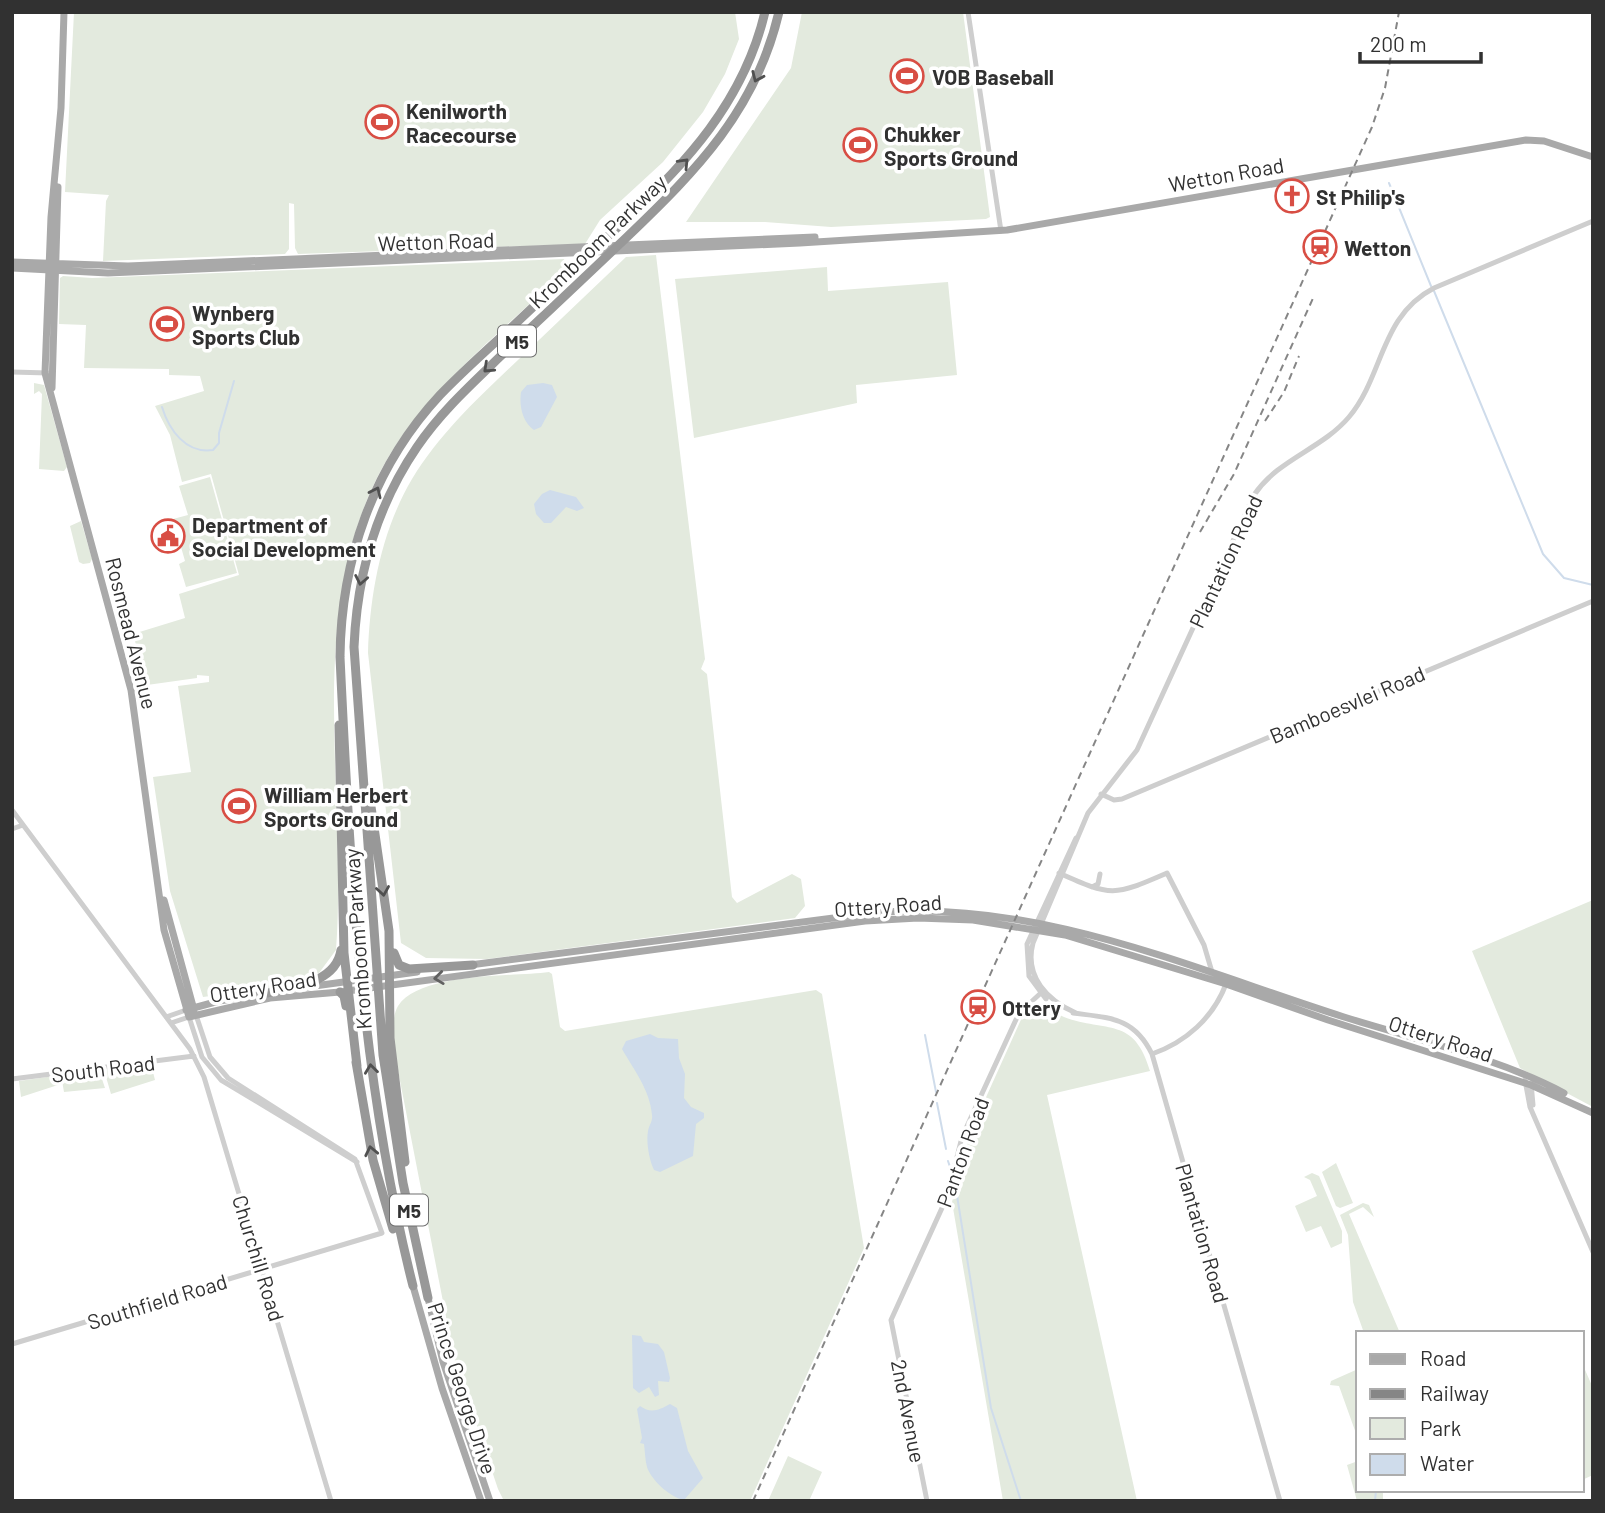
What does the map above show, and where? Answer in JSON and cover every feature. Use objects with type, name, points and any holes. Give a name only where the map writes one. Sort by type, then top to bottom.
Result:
[{"type":"highway","name":"Kromboom Parkway","points":[[413,1286],[381,1140],[363,999],[340,667],[343,602],[353,554],[373,497],[401,446],[440,395],[692,154],[726,106],[741,79],[765,12]]},
{"type":"highway","name":"Kromboom Parkway","points":[[428,1298],[398,1158],[378,998],[354,647],[360,584],[380,517],[407,463],[450,405],[701,164],[722,137],[752,88],[766,57],[779,12]]},
{"type":"highway","points":[[340,667],[337,682],[346,988],[373,1160],[413,1286]]},
{"type":"highway","points":[[358,715],[395,959],[404,968],[473,965]]},
{"type":"highway","points":[[389,931],[389,1027],[394,1079],[428,1298]]},
{"type":"highway","points":[[267,993],[303,984],[330,972],[340,957],[343,934]]},
{"type":"main road","name":"Rosmead Avenue","points":[[64,12],[48,373],[52,400],[131,690],[158,879],[191,1012]]},
{"type":"main road","name":"Wetton Road","points":[[12,262],[108,273],[1001,230],[1532,140],[1593,156]]},
{"type":"main road","name":"Wetton Road","points":[[12,268],[51,267]]},
{"type":"main road","name":"Ottery Road","points":[[191,1012],[473,965],[881,912],[933,911],[1043,927],[1212,972],[1529,1080],[1593,1111]]},
{"type":"main road","name":"Ottery Road","points":[[391,980],[865,921],[932,918],[1008,920]]},
{"type":"main road","name":"Ottery Road","points":[[1043,927],[1226,984],[1328,1020],[1529,1080]]},
{"type":"main road","name":"Ottery Road","points":[[191,1012],[267,993],[346,988]]},
{"type":"main road","name":"Prince George Drive","points":[[413,1286],[442,1388],[481,1501]]},
{"type":"main road","name":"Prince George Drive","points":[[428,1298],[443,1362],[490,1501]]},
{"type":"street","points":[[968,12],[1001,230]]},
{"type":"street","name":"Plantation Road","points":[[1280,1501],[1152,1054],[1144,1037],[1125,1023],[1064,1011],[1049,1002],[1027,971],[1026,950],[1060,873],[1101,794],[1137,750],[1254,495],[1276,470],[1349,417],[1404,311],[1434,288],[1593,221]]},
{"type":"street","points":[[12,372],[48,373]]},
{"type":"street","name":"Bamboesvlei Road","points":[[1101,794],[1115,800],[1122,799],[1593,601]]},
{"type":"street","points":[[12,810],[171,1023]]},
{"type":"street","points":[[12,829],[23,825]]},
{"type":"street","points":[[1060,873],[1089,887],[1111,892],[1167,873],[1207,953],[1212,972]]},
{"type":"street","points":[[1089,887],[1097,885],[1100,874]]},
{"type":"street","points":[[1188,965],[1203,961],[1207,953]]},
{"type":"street","points":[[1152,1054],[1179,1043],[1213,1011],[1226,984]]},
{"type":"street","name":"Plantation Road","points":[[1041,992],[1060,1006],[1076,1013]]},
{"type":"street","name":"Panton Road","points":[[891,1320],[947,1197],[962,1137],[1019,1013],[1041,992]]},
{"type":"street","points":[[1031,1000],[1049,1002]]},
{"type":"street","name":"Ottery Road","points":[[166,1017],[191,1012]]},
{"type":"street","name":"Ottery Road","points":[[171,1023],[191,1012]]},
{"type":"street","name":"Southfield Road","points":[[12,1344],[382,1233],[356,1162],[344,1149],[228,1078],[210,1057],[191,1012]]},
{"type":"street","name":"Churchill Road","points":[[171,1023],[194,1056],[207,1085],[331,1501]]},
{"type":"street","points":[[1144,1037],[1154,1047],[1165,1049]]},
{"type":"street","name":"South Road","points":[[12,1079],[194,1056]]},
{"type":"street","points":[[1529,1080],[1536,1118],[1593,1252]]},
{"type":"street","points":[[888,1306],[897,1308]]},
{"type":"street","name":"2nd Avenue","points":[[891,1320],[927,1501]]},
{"type":"green space","name":"Kenilworth Racecourse","points":[[74,12],[735,12],[739,39],[725,74],[703,112],[663,162],[600,220],[585,244],[298,254],[295,248],[294,204],[289,203],[289,249],[285,254],[103,261],[106,201],[109,195],[65,192]]},
{"type":"green space","name":"Chukker Sports Ground","points":[[802,12],[963,12],[990,217],[831,227],[765,222],[686,222],[791,68]]},
{"type":"green space","points":[[656,255],[705,659],[701,669],[707,674],[732,897],[737,903],[792,874],[801,879],[805,906],[795,918],[487,959],[426,958],[401,943],[368,653],[371,608],[379,563],[392,520],[423,462],[461,416],[626,257]]},
{"type":"green space","points":[[564,259],[567,268],[446,383],[410,425],[374,484],[351,547],[339,612],[334,679],[338,883],[336,950],[319,973],[284,986],[203,997],[170,891],[153,777],[191,772],[178,686],[209,682],[209,676],[197,675],[197,678],[147,685],[133,634],[185,618],[179,594],[239,575],[211,474],[182,482],[170,435],[155,406],[204,391],[200,376],[169,375],[169,369],[84,368],[86,325],[59,324],[60,278]]},
{"type":"green space","points":[[827,267],[828,291],[948,282],[957,375],[856,385],[857,403],[694,438],[675,279]]},
{"type":"green space","points":[[34,383],[44,385],[67,467],[64,471],[39,469],[42,394],[39,391],[34,394]]},
{"type":"green space","points":[[210,477],[237,573],[186,587],[179,564],[185,561],[173,519],[188,515],[179,486]]},
{"type":"green space","points":[[81,521],[92,559],[90,563],[83,564],[79,562],[70,526]]},
{"type":"green space","points":[[1593,900],[1593,1107],[1520,1068],[1472,951]]},
{"type":"green space","points":[[549,972],[552,974],[560,1027],[565,1031],[816,990],[822,994],[864,1248],[750,1501],[504,1501],[498,1489],[454,1358],[394,1050],[394,1022],[398,1006],[409,995],[426,987],[468,978]]},
{"type":"green space","points":[[1040,1004],[1064,1017],[1117,1029],[1127,1034],[1136,1042],[1150,1071],[1047,1095],[1137,1501],[1003,1501],[952,1202],[969,1135],[1024,1013]]},
{"type":"green space","points":[[151,1064],[155,1080],[111,1094],[104,1070]]},
{"type":"green space","points":[[99,1070],[105,1088],[64,1092],[61,1075]]},
{"type":"green space","points":[[54,1076],[58,1085],[21,1097],[19,1081]]},
{"type":"green space","points":[[1336,1163],[1353,1203],[1340,1208],[1336,1206],[1322,1172]]},
{"type":"green space","points":[[1312,1173],[1319,1176],[1342,1231],[1342,1243],[1331,1248],[1321,1226],[1306,1232],[1295,1206],[1317,1196],[1310,1180],[1304,1177]]},
{"type":"green space","points":[[1363,1203],[1369,1205],[1374,1217],[1363,1207],[1349,1214],[1399,1331],[1363,1331],[1353,1302],[1348,1235],[1340,1215]]},
{"type":"green space","points":[[1584,1368],[1593,1388],[1593,1475],[1584,1479]]},
{"type":"green space","points":[[1356,1370],[1356,1433],[1339,1386],[1330,1385],[1331,1381]]},
{"type":"green space","points":[[788,1456],[822,1472],[809,1501],[768,1501]]},
{"type":"green space","points":[[1356,1462],[1356,1492],[1383,1492],[1383,1501],[1357,1501],[1347,1465]]},
{"type":"water","points":[[527,385],[552,385],[557,397],[541,427],[534,430],[522,413],[521,392]]},
{"type":"water","points":[[550,490],[576,497],[584,508],[577,511],[566,507],[551,523],[544,523],[536,514],[534,504],[542,494]]},
{"type":"water","points":[[650,1034],[658,1038],[678,1039],[679,1058],[685,1074],[684,1098],[691,1107],[704,1113],[704,1118],[696,1124],[693,1156],[660,1172],[654,1170],[648,1150],[651,1106],[641,1080],[622,1049],[626,1041]]},
{"type":"water","points":[[632,1335],[641,1336],[644,1342],[658,1344],[664,1352],[670,1378],[669,1382],[658,1381],[659,1395],[655,1397],[649,1387],[639,1393],[633,1388]]},
{"type":"water","points":[[670,1404],[677,1408],[688,1451],[703,1478],[684,1500],[657,1483],[647,1467],[644,1444],[640,1443],[642,1438],[637,1409],[640,1406],[655,1410]]},
{"type":"waterway","points":[[1389,183],[1431,286]]},
{"type":"waterway","points":[[1434,291],[1543,554],[1564,578],[1593,585]]},
{"type":"waterway","points":[[162,407],[169,424],[180,439],[195,448],[213,450],[219,443],[219,433],[234,381]]},
{"type":"waterway","points":[[925,1035],[936,1092]]},
{"type":"waterway","points":[[937,1103],[946,1149]]},
{"type":"waterway","points":[[948,1161],[951,1170]]},
{"type":"waterway","points":[[955,1183],[991,1408],[1021,1501]]},
{"type":"waterway","points":[[1375,1501],[1376,1492]]},
{"type":"railway","points":[[753,1501],[1372,127],[1385,88],[1399,12]]},
{"type":"railway","points":[[1200,532],[1234,474],[1314,296]]},
{"type":"railway","points":[[1265,421],[1284,392],[1299,356]]},
{"type":"place","name":"VOB Baseball","points":[[907,76]]},
{"type":"place","name":"Kenilworth Racecourse","points":[[382,122]]},
{"type":"place","name":"Chukker Sports Ground","points":[[860,145]]},
{"type":"place","name":"St Philip's","points":[[1292,196]]},
{"type":"place","name":"Wetton","points":[[1320,247]]},
{"type":"place","name":"Wynberg Sports Club","points":[[167,324]]},
{"type":"place","name":"Department of Social Development","points":[[168,536]]},
{"type":"place","name":"William Herbert Sports Ground","points":[[239,806]]},
{"type":"place","name":"Ottery","points":[[978,1007]]}]
